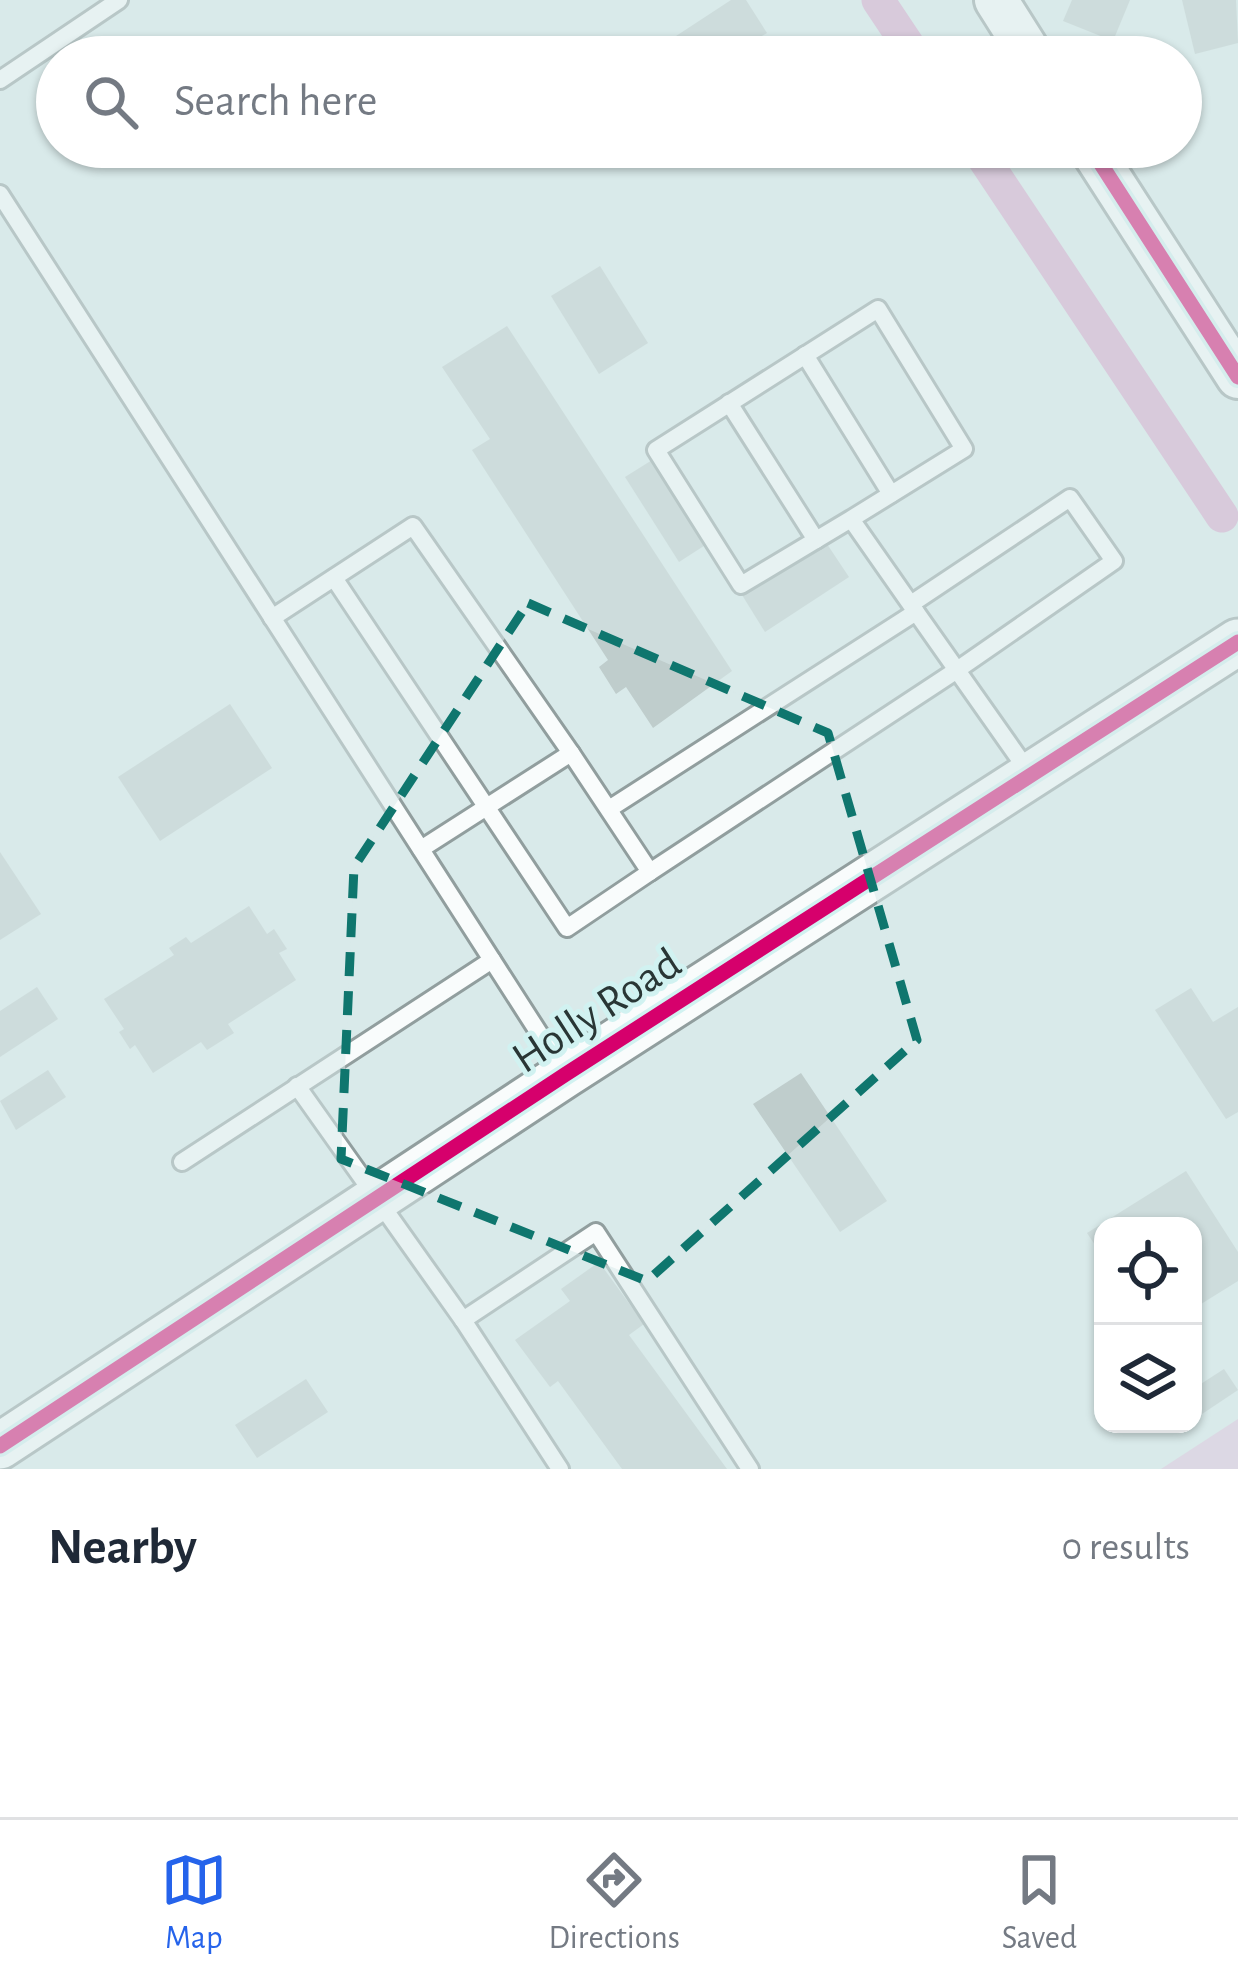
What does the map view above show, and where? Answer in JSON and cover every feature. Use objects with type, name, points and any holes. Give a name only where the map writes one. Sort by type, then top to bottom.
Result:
[{"type":"main road","name":"Holly Road","points":[[0,1446],[566,1073],[1238,642]]},
{"type":"street","points":[[996,0],[1019,36]]},
{"type":"street","points":[[1104,168],[1238,376]]},
{"type":"lane","points":[[65,36],[119,0]]},
{"type":"lane","points":[[0,80],[36,56]]},
{"type":"lane","points":[[0,194],[566,1073]]},
{"type":"lane","points":[[878,309],[964,449],[741,585],[656,450],[729,403],[878,309]]},
{"type":"lane","points":[[805,355],[891,494]]},
{"type":"lane","points":[[729,403],[816,540]]},
{"type":"lane","points":[[334,578],[567,928],[1114,561],[1070,498],[914,608],[608,809]]},
{"type":"lane","points":[[850,519],[1031,775]]},
{"type":"lane","points":[[272,618],[413,526],[650,872]]},
{"type":"lane","points":[[421,850],[571,753]]},
{"type":"lane","points":[[182,1162],[492,960]]},
{"type":"lane","points":[[298,1087],[463,1320],[560,1469]]},
{"type":"lane","points":[[463,1320],[596,1232],[750,1469]]},
{"type":"highlighted area","points":[[528,603],[828,733],[917,1040],[647,1281],[341,1159],[354,867]]},
{"type":"shaded area","points":[[1238,1419],[1238,1469],[1161,1469]]},
{"type":"building","points":[[731,0],[746,0],[767,33],[762,36],[676,36]]},
{"type":"building","points":[[1072,0],[1130,0],[1115,36],[1100,36],[1063,21]]},
{"type":"building","points":[[1182,0],[1236,0],[1238,43],[1202,52],[1202,36],[1191,36]]},
{"type":"building","points":[[600,266],[648,343],[599,374],[551,296]]},
{"type":"building","points":[[507,326],[732,671],[653,728],[626,687],[616,694],[599,667],[608,660],[472,450],[490,439],[442,367]]},
{"type":"building","points":[[657,457],[710,542],[679,562],[625,477]]},
{"type":"building","points":[[825,541],[849,577],[765,632],[742,595]]},
{"type":"building","points":[[230,704],[272,768],[160,841],[118,777]]},
{"type":"building","points":[[0,852],[41,914],[0,940]]},
{"type":"building","points":[[249,906],[267,934],[274,929],[287,949],[279,953],[296,980],[228,1024],[234,1033],[207,1050],[201,1042],[153,1073],[135,1045],[130,1049],[119,1032],[124,1029],[104,999],[174,955],[169,948],[186,937],[191,943]]},
{"type":"building","points":[[37,987],[58,1019],[0,1057],[0,1011]]},
{"type":"building","points":[[1191,988],[1213,1022],[1238,1007],[1238,1112],[1226,1119],[1155,1010]]},
{"type":"building","points":[[48,1070],[66,1097],[16,1130],[0,1101]]},
{"type":"building","points":[[801,1073],[887,1201],[840,1232],[753,1104]]},
{"type":"building","points":[[1186,1171],[1238,1252],[1238,1281],[1202,1303],[1202,1217],[1113,1217]]},
{"type":"building","points":[[599,1262],[644,1324],[629,1335],[727,1469],[622,1469],[558,1381],[550,1387],[515,1340],[570,1301],[561,1289]]},
{"type":"building","points":[[1224,1369],[1238,1390],[1202,1414],[1202,1383]]},
{"type":"building","points":[[306,1379],[328,1412],[257,1458],[235,1425]]},
{"type":"waterway","points":[[878,0],[902,36]]},
{"type":"waterway","points":[[990,168],[1222,516]]},
{"type":"cycle path","points":[[1104,168],[1238,377]]},
{"type":"cycle path","points":[[0,1446],[566,1074],[1238,642]]}]
